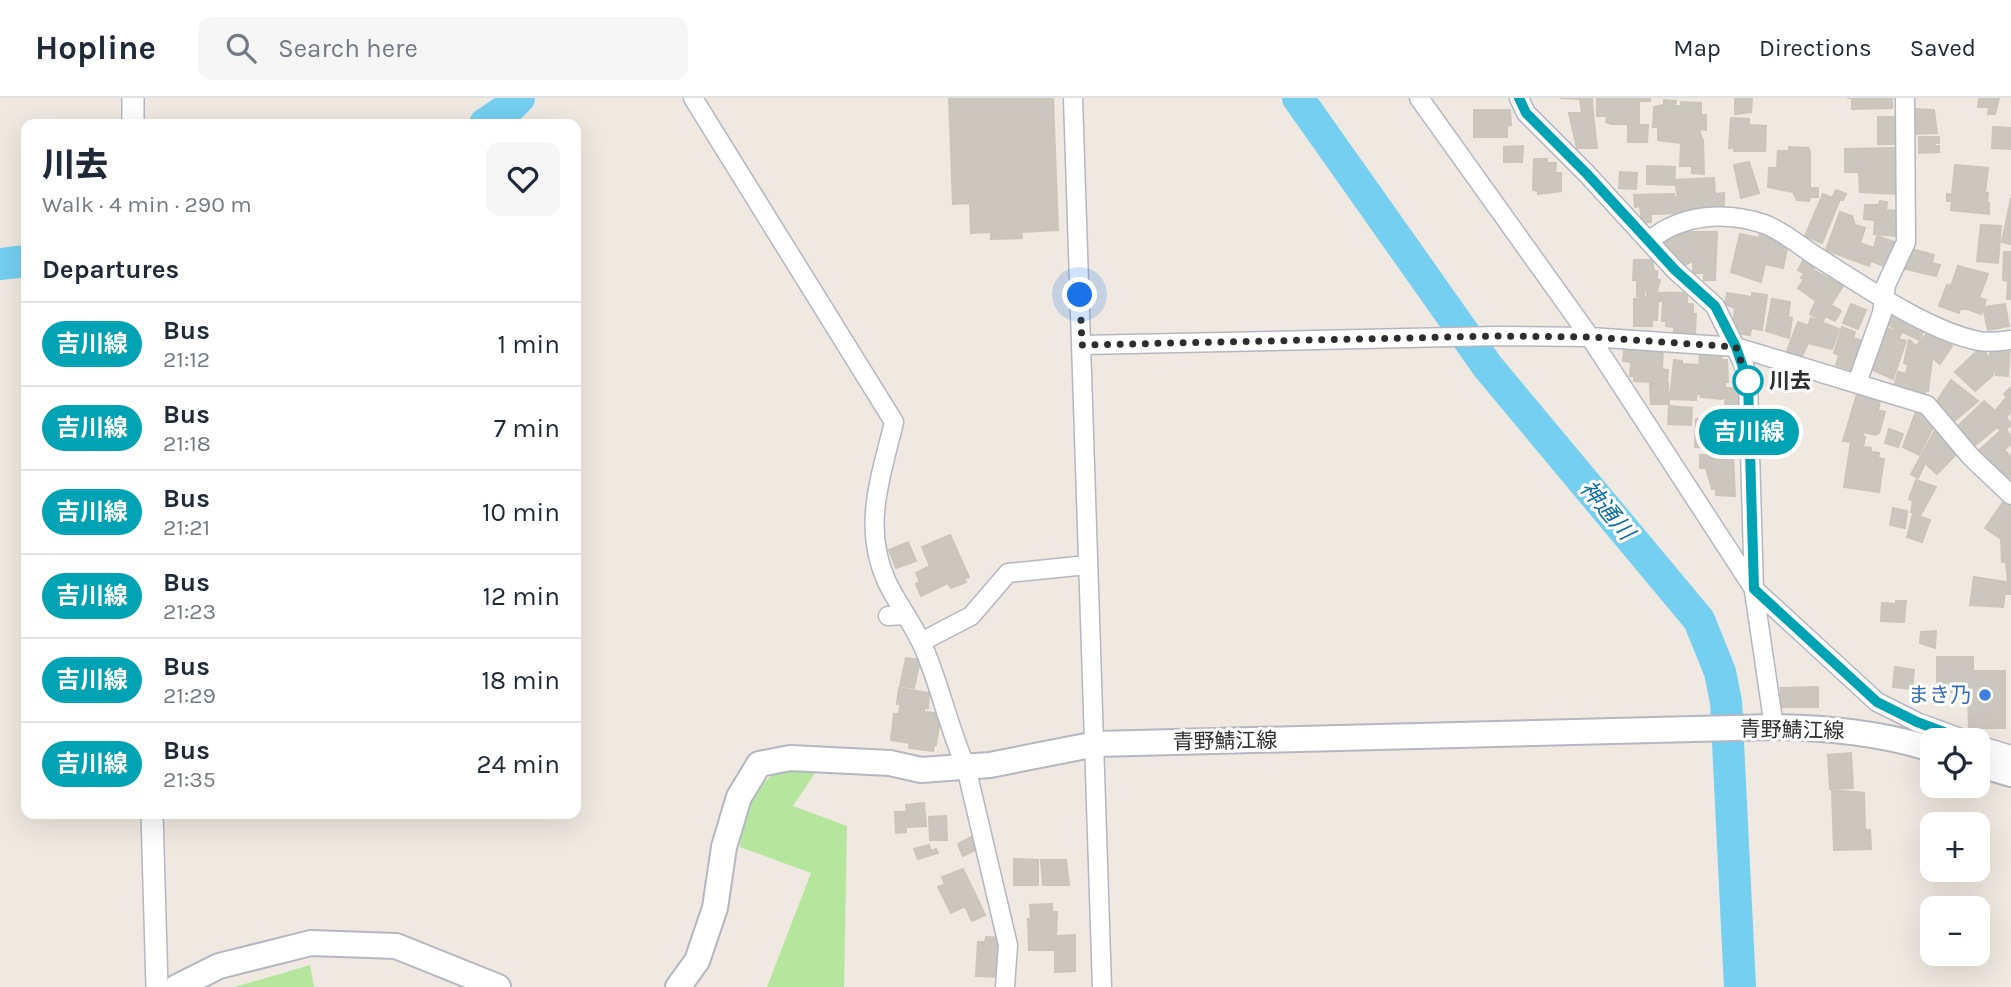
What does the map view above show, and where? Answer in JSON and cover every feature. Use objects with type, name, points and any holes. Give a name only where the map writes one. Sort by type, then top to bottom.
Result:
[{"type":"main road","name":"青野鯖江線","points":[[678,987],[697,961],[715,908],[724,847],[739,797],[759,764],[790,758],[890,763],[921,770],[966,767],[1096,744],[1769,727],[1829,728],[1871,734],[1920,746]]},
{"type":"main road","points":[[1990,768],[2011,774]]},
{"type":"main road","points":[[177,987],[219,966],[311,943],[396,946],[498,987]]},
{"type":"street","points":[[133,98],[133,119]]},
{"type":"street","points":[[693,98],[894,422],[873,509],[880,562],[897,615],[921,642],[966,767],[1007,944],[1005,987]]},
{"type":"street","points":[[1073,98],[1102,987]]},
{"type":"street","points":[[1419,98],[1590,337],[1754,589],[1877,702],[1933,728]]},
{"type":"street","points":[[1519,98],[1526,113],[1587,174],[1675,270],[1715,306],[1736,347],[1748,382],[1754,589],[1769,727]]},
{"type":"street","points":[[1857,383],[1882,313],[1886,285],[1906,242],[1905,98]]},
{"type":"street","points":[[1649,241],[1664,228],[1692,219],[1734,216],[1767,225],[1884,299],[1960,335],[1981,341],[2011,340]]},
{"type":"street","points":[[1082,345],[1438,337],[1590,337],[1736,347],[1927,405],[1971,457],[2011,495]]},
{"type":"street","points":[[921,642],[971,616],[1007,573],[1087,565]]},
{"type":"street","points":[[1990,749],[2011,755]]},
{"type":"street","points":[[152,819],[156,987]]},
{"type":"green space","points":[[817,770],[793,806],[847,826],[844,987],[767,987],[811,873],[740,847],[741,806],[776,771]]},
{"type":"green space","points":[[310,965],[314,987],[235,987]]},
{"type":"building","points":[[949,98],[1053,98],[1058,230],[1021,232],[1022,238],[991,239],[991,232],[971,233],[970,203],[953,204]]},
{"type":"building","points":[[1560,98],[1592,98],[1593,113],[1582,113],[1580,99]]},
{"type":"building","points":[[1597,98],[1650,98],[1650,101],[1639,101],[1639,124],[1612,124],[1606,122],[1607,116],[1597,116]]},
{"type":"building","points":[[1735,98],[1752,98],[1751,112],[1735,114]]},
{"type":"building","points":[[1852,98],[1892,98],[1892,108],[1852,109]]},
{"type":"building","points":[[1979,98],[1999,98],[1995,114],[1988,114],[1989,107],[1978,107]]},
{"type":"building","points":[[1664,100],[1676,101],[1675,106],[1681,106],[1681,102],[1701,103],[1701,115],[1706,115],[1706,130],[1700,129],[1704,174],[1692,173],[1692,166],[1680,166],[1681,143],[1658,140],[1658,127],[1653,127],[1654,107],[1664,105]]},
{"type":"building","points":[[1913,109],[1934,110],[1937,133],[1913,134]]},
{"type":"building","points":[[1474,110],[1510,110],[1511,125],[1507,126],[1507,137],[1474,137]]},
{"type":"building","points":[[1569,113],[1593,113],[1597,148],[1577,148]]},
{"type":"building","points":[[1878,117],[1896,117],[1896,144],[1878,144]]},
{"type":"building","points":[[1731,118],[1749,119],[1749,125],[1766,126],[1765,151],[1734,151],[1734,148],[1729,148]]},
{"type":"building","points":[[1628,124],[1648,125],[1647,142],[1628,142]]},
{"type":"building","points":[[1993,127],[2011,128],[2011,149],[1992,148]]},
{"type":"building","points":[[1919,137],[1939,137],[1939,143],[1935,143],[1935,146],[1939,146],[1939,152],[1919,153]]},
{"type":"building","points":[[1523,146],[1522,162],[1504,162],[1504,147]]},
{"type":"building","points":[[1789,147],[1808,148],[1810,151],[1810,188],[1818,188],[1818,197],[1810,197],[1809,201],[1797,200],[1793,192],[1768,187],[1769,168],[1777,168],[1778,151],[1789,151]]},
{"type":"building","points":[[1896,148],[1896,194],[1860,192],[1859,174],[1864,172],[1845,172],[1845,149]]},
{"type":"building","points":[[1534,159],[1547,159],[1547,163],[1556,163],[1555,173],[1561,173],[1561,191],[1538,194],[1538,191],[1533,190]]},
{"type":"building","points":[[1749,162],[1759,193],[1741,198],[1734,165]]},
{"type":"building","points":[[1955,165],[1988,168],[1985,193],[1988,193],[1989,214],[1951,210],[1952,201],[1947,201],[1947,194],[1952,195]]},
{"type":"building","points":[[1647,166],[1675,167],[1674,185],[1647,184]]},
{"type":"building","points":[[1620,172],[1637,173],[1636,189],[1619,188]]},
{"type":"building","points":[[1714,178],[1715,194],[1724,193],[1724,211],[1680,212],[1675,180]]},
{"type":"building","points":[[1836,190],[1846,194],[1843,200],[1840,199],[1822,243],[1805,236],[1823,194],[1832,198]]},
{"type":"building","points":[[1674,194],[1674,198],[1680,197],[1680,213],[1651,214],[1651,222],[1642,223],[1640,206],[1635,207],[1634,195]]},
{"type":"building","points":[[2011,198],[2011,244],[2002,242]]},
{"type":"building","points":[[1880,201],[1887,202],[1886,210],[1898,211],[1896,236],[1874,234],[1875,220],[1864,219],[1865,205],[1879,205]]},
{"type":"building","points":[[1840,212],[1852,216],[1855,225],[1865,228],[1860,243],[1874,248],[1869,266],[1826,250]]},
{"type":"building","points":[[1981,225],[2001,226],[1998,263],[1977,261]]},
{"type":"building","points":[[1683,232],[1717,232],[1715,280],[1704,280],[1704,273],[1693,273],[1693,261],[1684,265],[1663,243]]},
{"type":"building","points":[[1760,233],[1780,238],[1780,242],[1788,244],[1783,268],[1765,264],[1761,282],[1731,272],[1740,234],[1759,238]]},
{"type":"building","points":[[1877,236],[1895,242],[1886,267],[1871,261]]},
{"type":"building","points":[[1908,248],[1934,255],[1932,263],[1940,265],[1936,276],[1902,268]]},
{"type":"building","points":[[2004,252],[2011,252],[2011,299],[2007,299],[2008,281],[2003,280]]},
{"type":"building","points":[[1805,257],[1817,263],[1813,270],[1843,286],[1831,305],[1841,311],[1835,321],[1825,316],[1823,321],[1810,314],[1816,301],[1798,288],[1804,279],[1801,278],[1804,273],[1798,270]]},
{"type":"building","points":[[1634,260],[1652,260],[1654,271],[1657,271],[1657,280],[1660,280],[1657,291],[1644,291],[1644,296],[1637,296],[1637,280],[1633,280]]},
{"type":"building","points":[[1958,266],[1988,274],[1979,298],[1986,300],[1981,314],[1967,309],[1960,309],[1959,313],[1939,306],[1947,285],[1951,286]]},
{"type":"building","points":[[1647,292],[1687,295],[1687,304],[1693,304],[1693,314],[1696,314],[1695,334],[1674,334],[1674,327],[1666,326],[1666,321],[1662,321],[1663,301],[1658,301],[1657,320],[1652,320],[1652,326],[1634,326],[1634,299],[1647,297]]},
{"type":"building","points":[[1727,293],[1752,297],[1752,293],[1767,295],[1762,330],[1751,328],[1750,335],[1736,333],[1737,326],[1733,325],[1735,308],[1725,304]]},
{"type":"building","points":[[1772,299],[1790,302],[1788,317],[1792,318],[1789,338],[1766,331]]},
{"type":"building","points":[[1851,304],[1866,310],[1858,329],[1843,323]]},
{"type":"building","points":[[2005,304],[2009,326],[1988,330],[1983,307]]},
{"type":"building","points":[[1895,309],[1926,326],[1919,340],[1886,324]]},
{"type":"building","points":[[1811,318],[1839,329],[1832,349],[1808,343],[1802,357],[1787,351],[1798,322],[1808,326]]},
{"type":"building","points":[[1842,327],[1855,332],[1853,338],[1863,341],[1853,370],[1836,365],[1839,355],[1834,353]]},
{"type":"building","points":[[1887,328],[1901,333],[1899,339],[1906,341],[1893,379],[1868,368],[1880,330],[1885,332]]},
{"type":"building","points":[[1931,328],[1952,346],[1940,364],[1917,345]]},
{"type":"building","points":[[1909,340],[1932,360],[1928,391],[1925,390],[1925,393],[1894,387],[1898,372],[1906,374],[1908,365],[1904,363]]},
{"type":"building","points":[[2010,344],[2008,376],[1996,375],[1994,359],[1990,359],[1991,346]]},
{"type":"building","points":[[1624,347],[1663,349],[1662,369],[1668,370],[1667,383],[1634,381],[1634,376],[1630,376],[1631,362],[1623,361]]},
{"type":"building","points":[[1981,347],[1990,359],[1994,359],[1993,375],[1975,391],[1955,372]]},
{"type":"building","points":[[1700,352],[1722,353],[1721,360],[1727,360],[1728,382],[1725,382],[1725,397],[1722,399],[1701,397],[1702,395],[1698,394]]},
{"type":"building","points":[[1674,360],[1682,361],[1682,364],[1698,365],[1696,400],[1670,399]]},
{"type":"building","points":[[1951,380],[1978,401],[1954,421],[1937,401]]},
{"type":"building","points":[[1668,383],[1669,404],[1651,404],[1650,384]]},
{"type":"building","points":[[2011,387],[2011,412],[2006,417],[2011,424],[2007,429],[2004,426],[2000,430],[1997,427],[1973,447],[1956,428],[1984,401],[1995,411],[2007,397],[2004,394]]},
{"type":"building","points":[[1726,388],[1738,388],[1739,410],[1725,409]]},
{"type":"building","points":[[1857,394],[1880,401],[1878,410],[1885,412],[1879,433],[1875,435],[1864,432],[1863,436],[1852,433],[1850,442],[1843,441]]},
{"type":"building","points":[[1669,406],[1692,408],[1691,425],[1668,424]]},
{"type":"building","points":[[1917,409],[1937,420],[1919,455],[1903,447]]},
{"type":"building","points":[[1696,419],[1725,420],[1725,425],[1735,425],[1737,448],[1695,447]]},
{"type":"building","points":[[1937,427],[1960,450],[1937,474],[1925,463],[1918,478],[1911,474]]},
{"type":"building","points":[[2004,428],[2011,436],[2011,444],[2004,450],[2011,457],[2011,477],[2006,482],[1978,451]]},
{"type":"building","points":[[1889,429],[1903,434],[1898,447],[1885,443]]},
{"type":"building","points":[[1852,435],[1865,437],[1863,447],[1871,448],[1871,452],[1879,453],[1878,458],[1884,459],[1879,492],[1844,487]]},
{"type":"building","points":[[1700,455],[1733,455],[1735,496],[1716,495],[1706,468],[1700,468]]},
{"type":"building","points":[[1916,480],[1936,487],[1920,516],[1911,512],[1913,501],[1909,499]]},
{"type":"building","points":[[2006,498],[2011,502],[2011,562],[2002,562],[2001,539],[1985,528]]},
{"type":"building","points":[[1893,508],[1907,511],[1905,528],[1890,525]]},
{"type":"building","points":[[1913,514],[1930,520],[1922,542],[1907,537]]},
{"type":"building","points":[[950,535],[969,577],[964,579],[966,582],[951,588],[948,583],[921,596],[916,584],[920,582],[916,573],[930,566],[922,547]]},
{"type":"building","points":[[908,542],[916,561],[896,568],[889,550]]},
{"type":"building","points":[[2006,562],[2011,562],[2011,594],[2005,593],[2008,584]]},
{"type":"building","points":[[1974,577],[2006,582],[2003,607],[1970,605]]},
{"type":"building","points":[[1896,601],[1906,601],[1904,622],[1881,621],[1882,603],[1896,604]]},
{"type":"building","points":[[1936,631],[1935,648],[1920,643],[1921,632]]},
{"type":"building","points":[[1937,657],[1973,657],[1973,671],[2005,671],[2005,728],[1969,728],[1968,692],[1937,692]]},
{"type":"building","points":[[906,658],[920,660],[914,688],[900,686]]},
{"type":"building","points":[[1895,667],[1914,670],[1912,689],[1893,687]]},
{"type":"building","points":[[1818,687],[1818,707],[1781,707],[1781,688]]},
{"type":"building","points":[[899,688],[929,693],[928,708],[897,704]]},
{"type":"building","points":[[900,706],[924,709],[924,712],[935,713],[935,718],[940,719],[933,751],[909,748],[910,743],[891,740],[894,714],[899,714]]},
{"type":"building","points":[[1851,753],[1853,788],[1830,789],[1828,755]]},
{"type":"building","points":[[1832,790],[1864,793],[1865,830],[1870,830],[1871,849],[1834,850]]},
{"type":"building","points":[[924,803],[926,826],[908,827],[906,805]]},
{"type":"building","points":[[895,812],[905,812],[906,832],[896,833]]},
{"type":"building","points":[[946,816],[947,840],[930,840],[929,817]]},
{"type":"building","points":[[977,834],[984,845],[963,856],[958,844]]},
{"type":"building","points":[[929,845],[931,851],[936,849],[938,853],[918,859],[914,849]]},
{"type":"building","points":[[1014,859],[1038,860],[1038,885],[1014,885]]},
{"type":"building","points":[[1041,860],[1066,860],[1069,885],[1043,885]]},
{"type":"building","points":[[963,869],[978,900],[951,913],[938,887],[945,884],[942,877]]},
{"type":"building","points":[[978,900],[985,915],[972,921],[965,906]]},
{"type":"building","points":[[1052,904],[1052,912],[1057,912],[1056,936],[1075,935],[1075,971],[1055,972],[1055,950],[1029,950],[1030,905]]},
{"type":"building","points":[[986,937],[1002,938],[1002,977],[976,976],[978,942],[985,942]]},
{"type":"waterway","points":[[492,119],[519,98]]},
{"type":"waterway","name":"神通川","points":[[1298,98],[1488,367],[1699,620],[1720,672],[1726,702],[1740,987]]},
{"type":"waterway","points":[[0,264],[21,262]]},
{"type":"bus line","name":"吉川線","points":[[1519,98],[1526,113],[1587,174],[1675,270],[1695,285],[1715,306],[1736,347],[1748,382],[1754,589],[1877,702],[1933,728]]},
{"type":"place","name":"川去","points":[[1748,381]]},
{"type":"place","name":"まき乃","points":[[1985,695]]},
{"type":"route","points":[[1080,295],[1082,345],[1427,337],[1590,337],[1736,347],[1748,381]]}]
